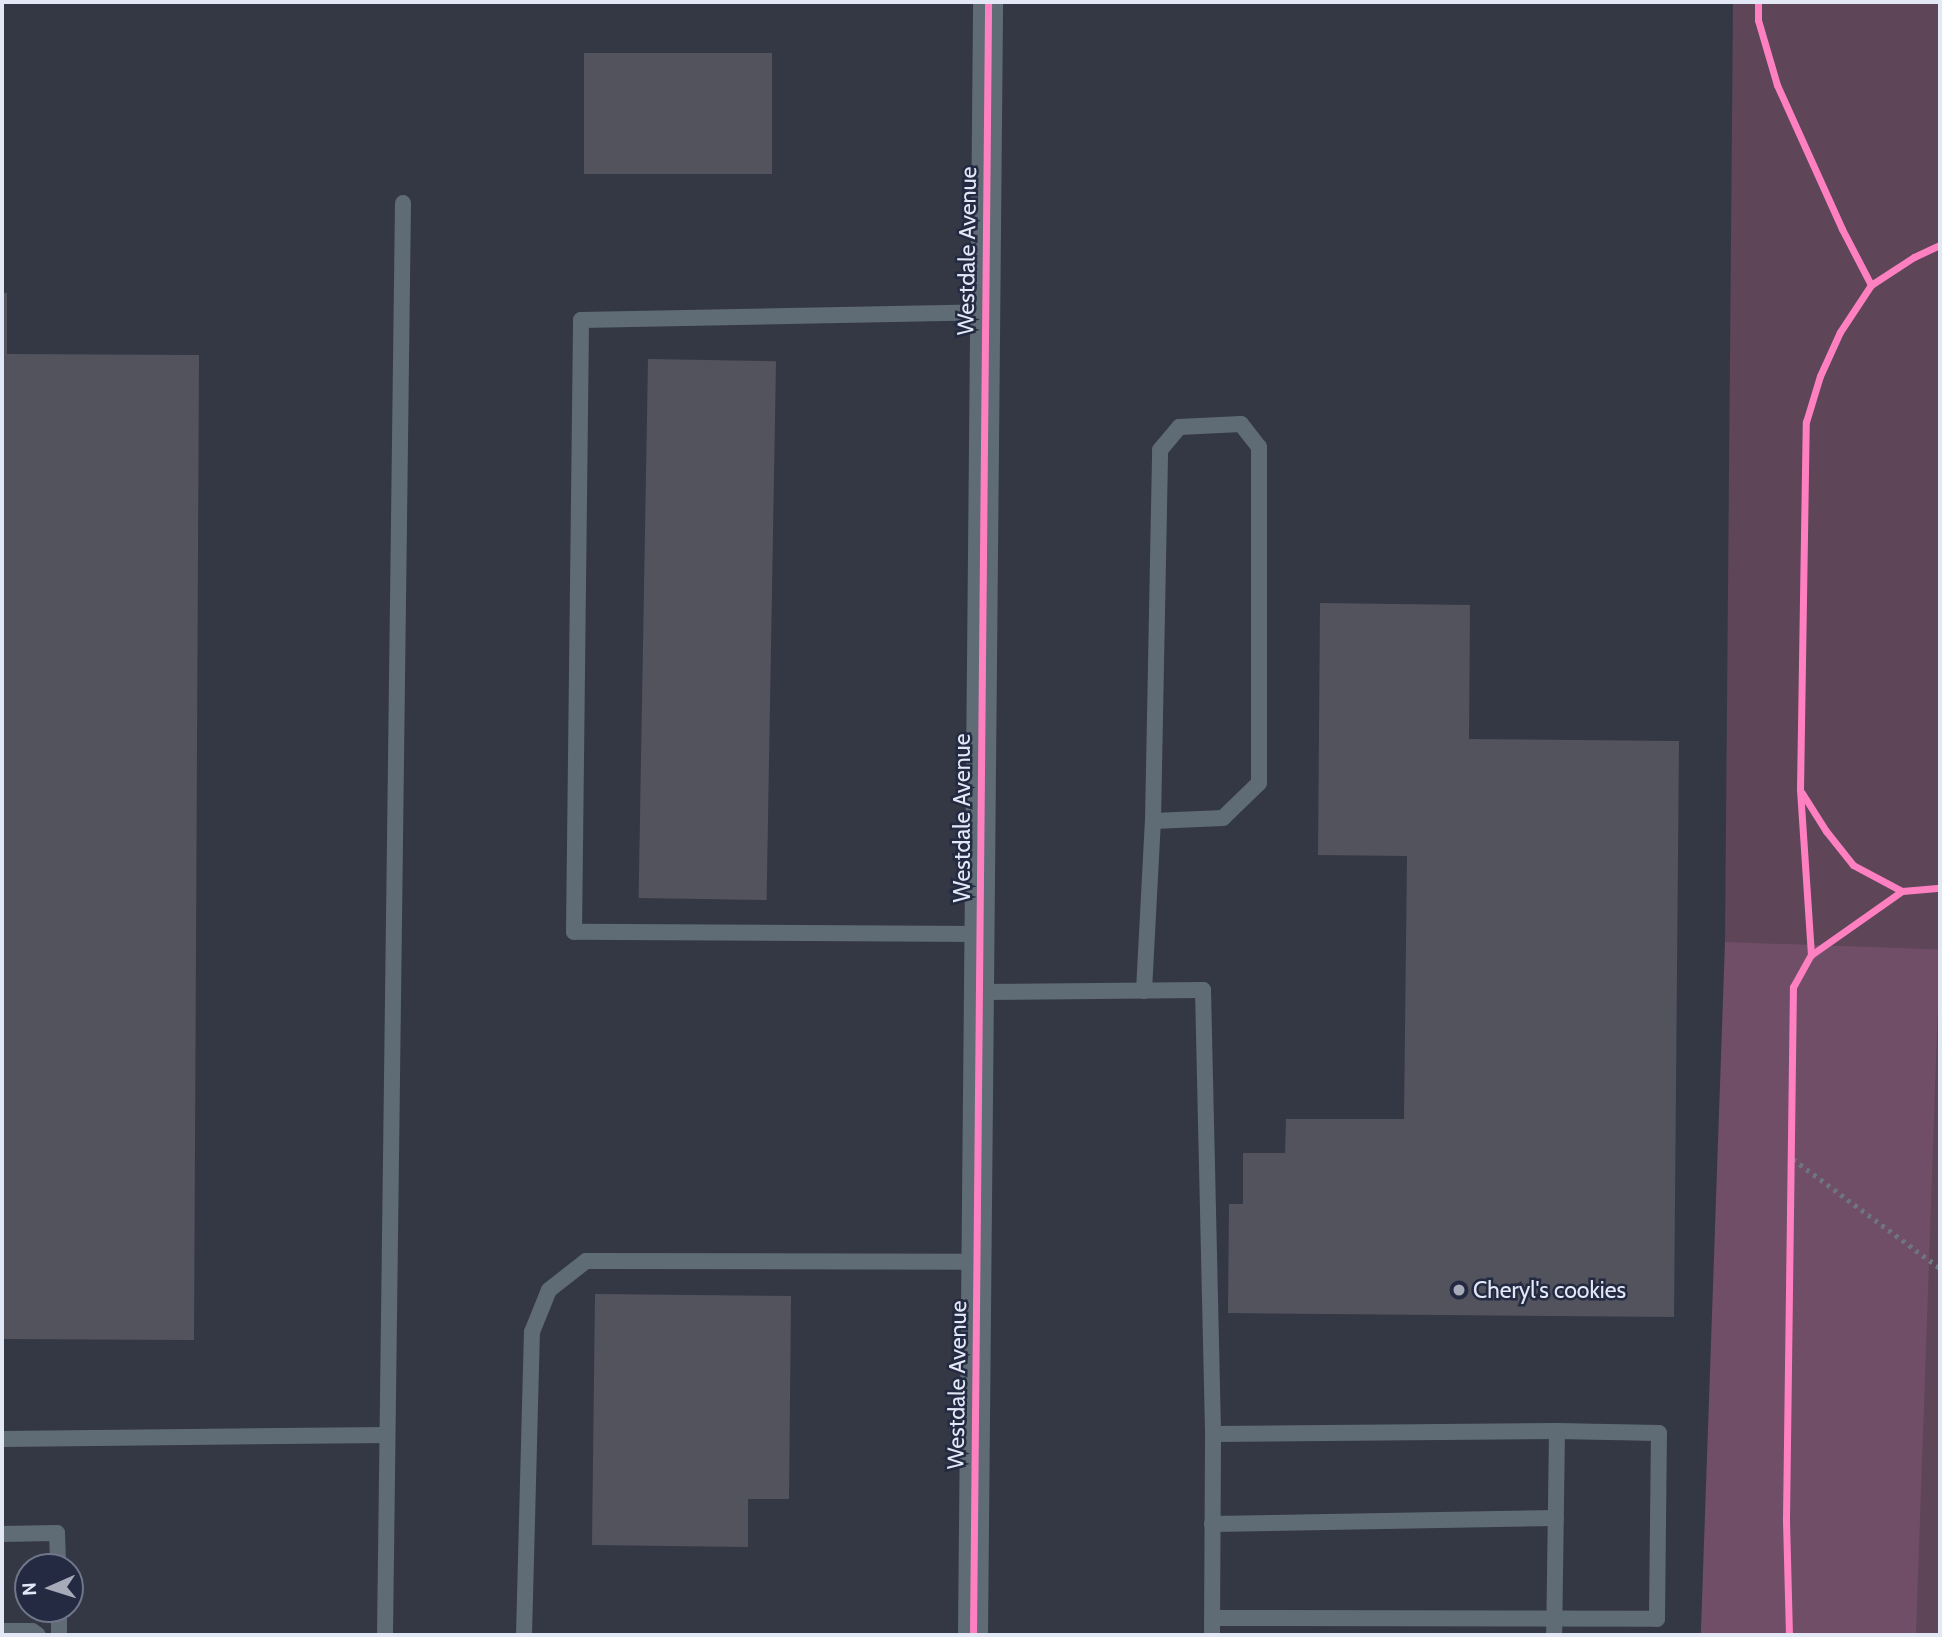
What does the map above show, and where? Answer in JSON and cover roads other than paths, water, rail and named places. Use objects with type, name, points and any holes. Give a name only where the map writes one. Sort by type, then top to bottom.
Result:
[{"type":"street","name":"Westdale Avenue","points":[[973,1635],[988,2]]},
{"type":"lane","points":[[385,1635],[402,203]]},
{"type":"lane","points":[[980,934],[574,932],[581,320],[985,312]]},
{"type":"lane","points":[[1144,991],[1153,821],[1160,450],[1179,427],[1241,424],[1259,447],[1259,783],[1223,818],[1153,821]]},
{"type":"lane","points":[[980,992],[1203,990],[1213,1434],[1212,1635]]},
{"type":"lane","points":[[524,1635],[532,1332],[550,1290],[586,1261],[978,1262]]},
{"type":"lane","points":[[1212,1618],[1657,1619],[1660,1433],[1557,1431],[1213,1434]]},
{"type":"lane","points":[[1554,1635],[1557,1431]]},
{"type":"lane","points":[[2,1438],[387,1436]]},
{"type":"lane","points":[[1212,1524],[1556,1518]]},
{"type":"lane","points":[[2,1534],[57,1533],[58,1553]]},
{"type":"lane","points":[[2,1631],[32,1631],[38,1635]]},
{"type":"place","name":"Cheryl's cookies","points":[[1459,1290]]}]
